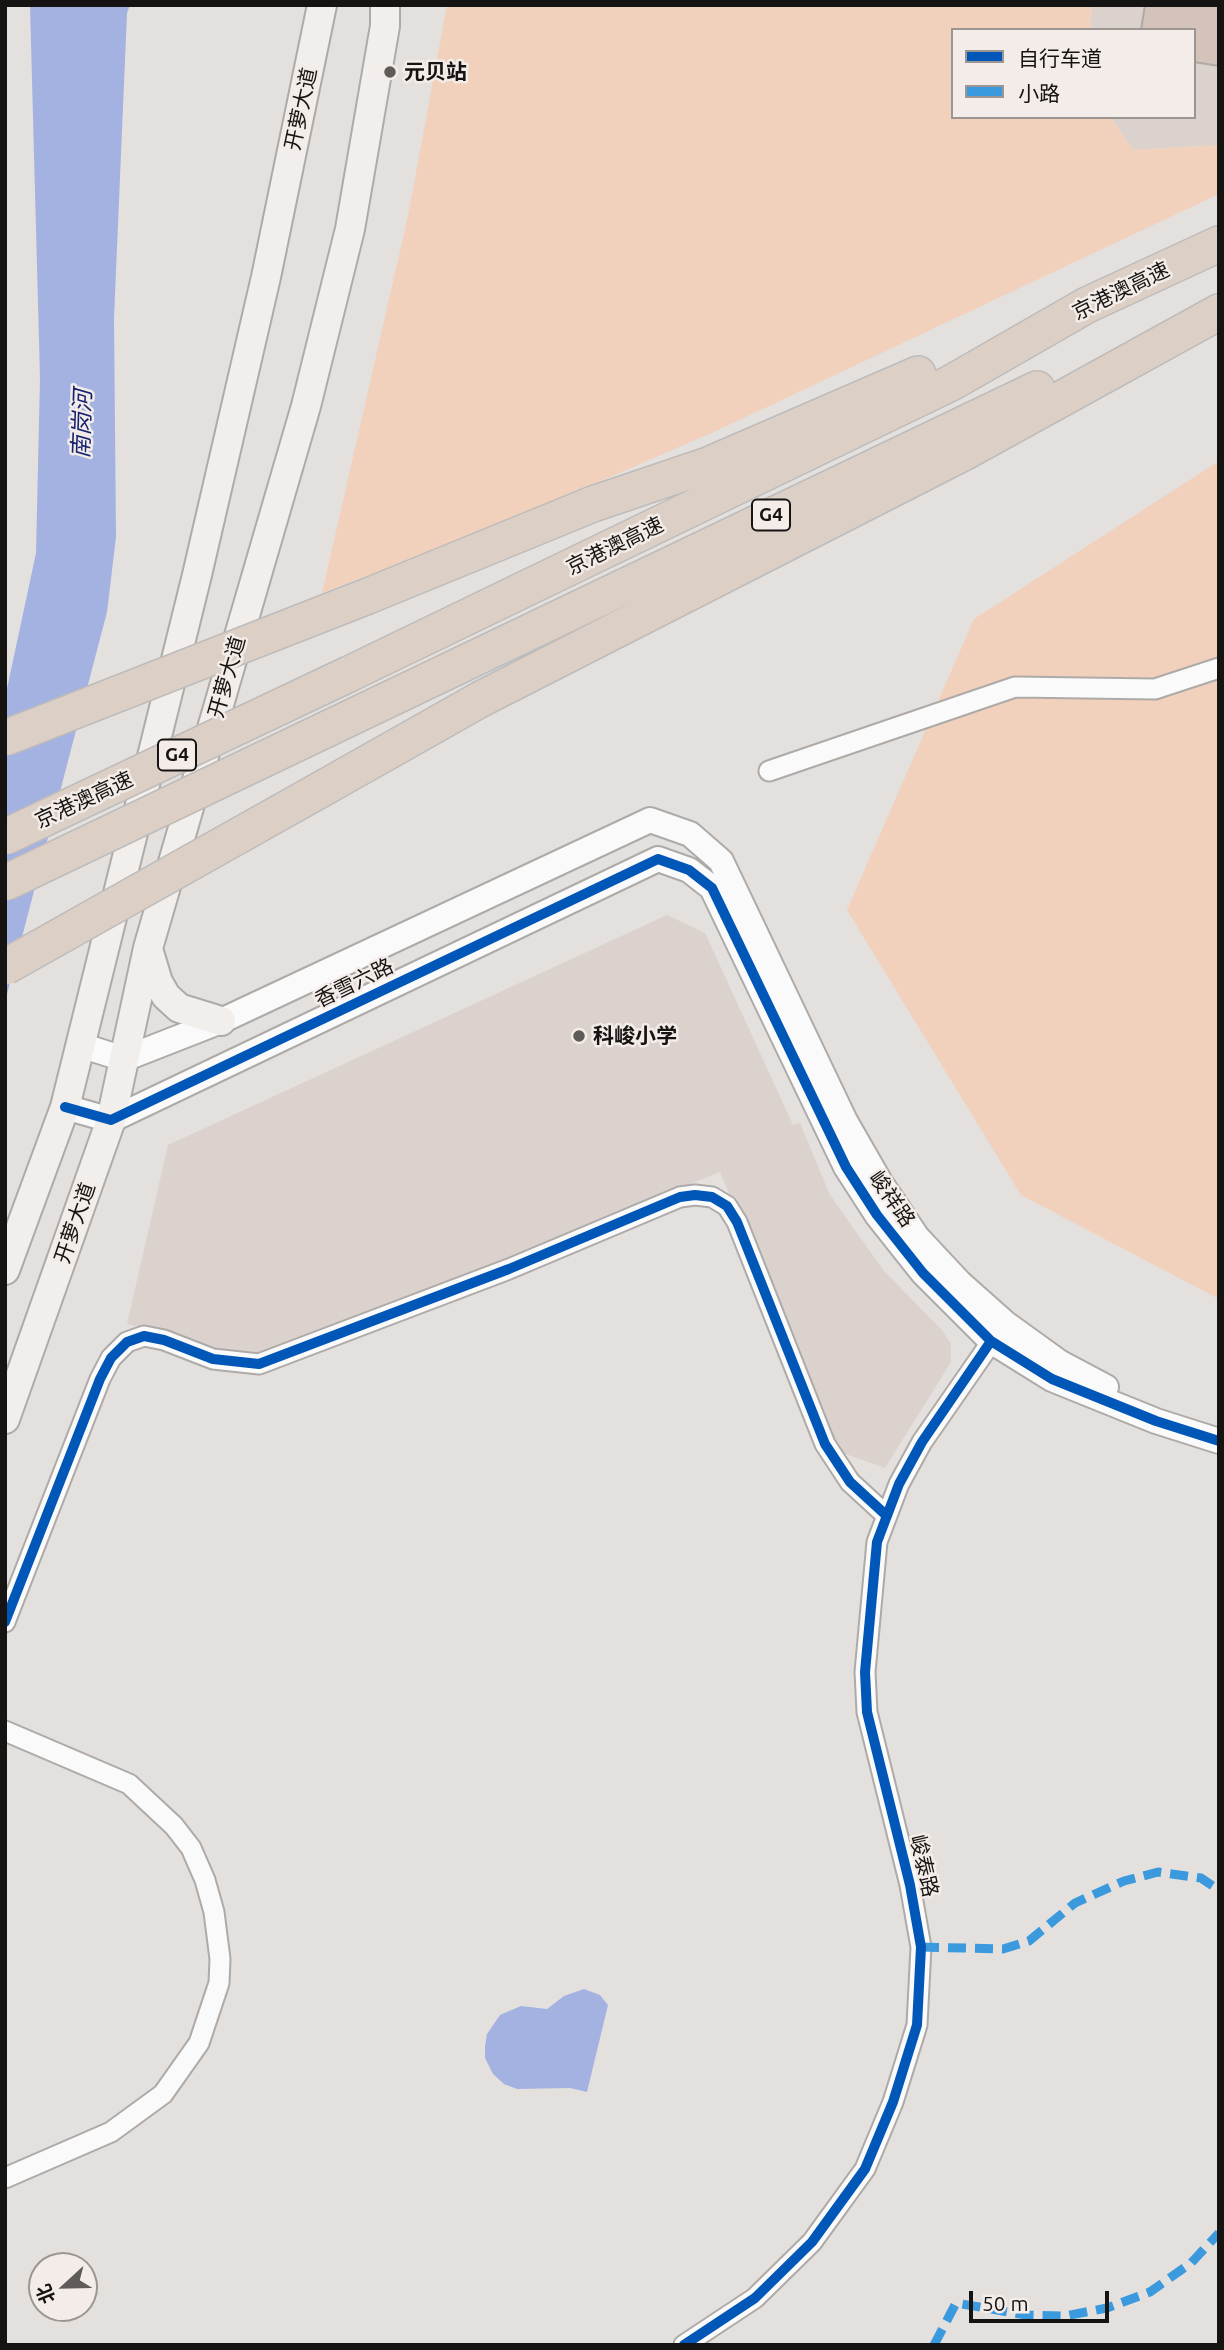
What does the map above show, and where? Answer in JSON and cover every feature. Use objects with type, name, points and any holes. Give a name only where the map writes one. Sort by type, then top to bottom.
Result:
[{"type":"highway","name":"京港澳高速","points":[[5,837],[939,389],[1087,305],[1219,244]]},
{"type":"highway","points":[[5,738],[368,596],[593,504],[708,465],[965,353],[1087,305]]},
{"type":"highway","name":"京港澳高速","points":[[5,883],[1001,404],[1219,310]]},
{"type":"highway","points":[[5,967],[481,699],[965,452],[1219,310]]},
{"type":"main road","name":"开萝大道","points":[[5,1269],[65,1107],[197,575],[266,277],[322,5]]},
{"type":"main road","name":"开萝大道","points":[[5,1419],[111,1120],[148,948],[306,406],[351,229],[385,26],[385,5]]},
{"type":"main road","points":[[148,948],[158,982],[166,996],[179,1008],[221,1021]]},
{"type":"street","points":[[769,771],[1015,687],[1155,689],[1219,668]]},
{"type":"street","name":"香雪六路","points":[[124,1059],[221,1021],[650,820]]},
{"type":"street","name":"峻祥路","points":[[650,820],[690,834],[721,860],[805,1040],[880,1182],[917,1237],[960,1283],[998,1332],[1111,1389],[1168,1413],[1219,1428]]},
{"type":"street","name":"香雪六路","points":[[111,1120],[658,859]]},
{"type":"street","name":"峻祥路","points":[[658,859],[689,870],[712,888],[846,1167],[877,1215],[923,1273],[1052,1379],[1132,1412],[1219,1441]]},
{"type":"street","points":[[80,1045],[124,1059]]},
{"type":"street","points":[[65,1107],[111,1120]]},
{"type":"street","points":[[5,1622],[100,1379],[111,1358],[127,1342],[144,1336],[164,1340],[213,1359],[258,1364],[496,1274],[680,1197],[712,1197],[727,1206],[737,1222],[825,1444],[850,1482],[887,1516]]},
{"type":"street","name":"峻泰路","points":[[684,2345],[755,2298],[812,2242],[865,2169],[893,2102],[917,2025],[921,1947],[910,1885],[872,1733],[865,1672],[877,1542],[899,1484],[922,1442],[998,1332]]},
{"type":"street","points":[[5,1731],[129,1784],[174,1826],[191,1848],[205,1880],[214,1912],[220,1959],[219,1983],[199,2043],[163,2094],[111,2132],[5,2178]]},
{"type":"shaded area","points":[[447,5],[1092,5],[1090,28],[951,28],[951,119],[1111,119],[1133,150],[1219,145],[1219,194],[716,431],[500,525],[322,593],[408,216]]},
{"type":"shaded area","points":[[1092,5],[1219,5],[1219,145],[1133,150],[1111,119],[1196,119],[1196,28],[1090,28]]},
{"type":"shaded area","points":[[1219,461],[1219,1299],[1021,1195],[847,910],[974,619]]},
{"type":"shaded area","name":"科峻小学","points":[[667,915],[705,933],[793,1125],[800,1123],[830,1195],[884,1271],[942,1330],[951,1344],[951,1362],[885,1468],[837,1451],[720,1172],[280,1349],[244,1355],[127,1324],[168,1145]]},
{"type":"water","name":"南岗河","points":[[30,5],[130,5],[127,13],[114,318],[116,537],[107,612],[5,1002],[5,698],[36,553],[40,378]]},
{"type":"water","points":[[584,1989],[600,1995],[608,2005],[587,2092],[570,2088],[517,2089],[504,2084],[493,2074],[485,2058],[485,2046],[487,2034],[500,2015],[521,2006],[547,2009],[564,1996]]},
{"type":"building","points":[[1145,5],[1219,5],[1219,66],[1196,62],[1196,28],[1141,28]]},
{"type":"marked path","points":[[921,1947],[1003,1949],[1029,1941],[1075,1903],[1124,1881],[1158,1872],[1201,1878],[1219,1890]]},
{"type":"marked path","points":[[934,2345],[956,2303],[1026,2315],[1065,2316],[1107,2308],[1150,2292],[1191,2263],[1219,2233]]},
{"type":"cycle path","points":[[65,1107],[111,1120],[658,859],[689,870],[712,888],[846,1167],[877,1215],[923,1273],[991,1341],[1052,1379],[1156,1421],[1219,1441]]},
{"type":"cycle path","points":[[5,1622],[100,1379],[111,1358],[127,1342],[144,1336],[164,1340],[213,1359],[259,1364],[509,1269],[680,1197],[695,1195],[712,1197],[727,1206],[737,1222],[825,1444],[850,1482],[887,1516]]},
{"type":"cycle path","points":[[684,2345],[755,2298],[812,2242],[865,2169],[893,2102],[917,2025],[921,1947],[910,1885],[867,1712],[865,1672],[877,1542],[899,1484],[922,1442],[991,1341]]},
{"type":"place","name":"元贝站","points":[[390,72]]},
{"type":"place","name":"科峻小学","points":[[579,1036]]}]
